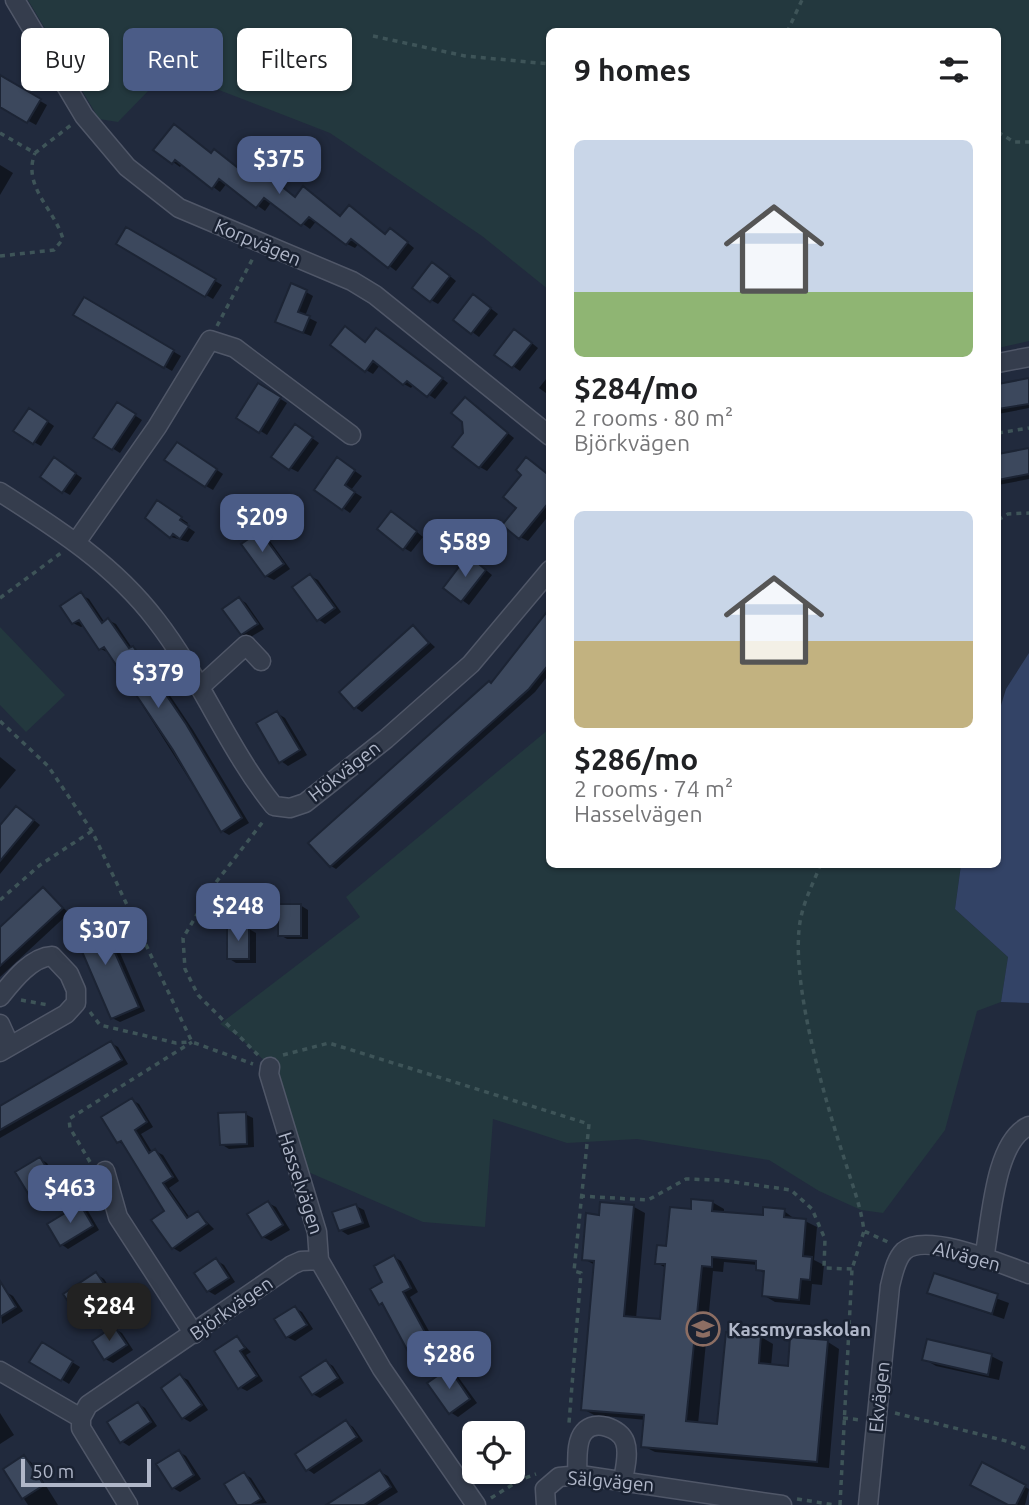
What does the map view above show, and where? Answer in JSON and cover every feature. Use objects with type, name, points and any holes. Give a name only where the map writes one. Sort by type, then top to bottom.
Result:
[{"type":"street","name":"Korpvägen","points":[[10,3],[84,116],[127,167],[179,208],[352,281],[375,295],[546,433]]},
{"type":"street","points":[[77,541],[157,427],[210,340],[235,348],[351,435]]},
{"type":"street","points":[[1001,362],[1029,357]]},
{"type":"street","points":[[0,492],[77,541],[126,586],[157,621],[274,806]]},
{"type":"street","name":"Hökvägen","points":[[274,806],[290,808],[305,803],[386,739],[471,664],[546,575]]},
{"type":"street","points":[[200,687],[246,645],[261,661]]},
{"type":"street","points":[[0,1024],[5,1049],[73,1006],[76,990],[69,974],[52,956],[41,958],[1,996]]},
{"type":"street","name":"Hasselvägen","points":[[270,1067],[269,1074],[281,1121],[317,1232],[319,1260],[337,1286],[382,1368],[481,1504]]},
{"type":"street","points":[[984,1259],[1004,1150],[1019,1130],[1029,1126]]},
{"type":"street","points":[[105,1171],[118,1217],[194,1334]]},
{"type":"street","name":"Alvägen","points":[[905,1250],[921,1245],[941,1246],[1029,1274]]},
{"type":"street","name":"Ekvägen","points":[[868,1505],[890,1286],[895,1266],[905,1250]]},
{"type":"street","name":"Björkvägen","points":[[81,1418],[88,1405],[292,1265],[301,1261],[319,1260]]},
{"type":"street","points":[[0,1371],[81,1418],[81,1428],[90,1446],[128,1505]]},
{"type":"street","points":[[577,1475],[579,1441],[583,1432],[591,1427],[601,1426],[619,1433],[624,1440],[627,1449],[624,1480]]},
{"type":"street","name":"Sälgvägen","points":[[546,1505],[544,1495],[551,1482],[565,1475],[624,1480],[736,1501],[788,1502]]},
{"type":"path","points":[[789,28],[802,0]]},
{"type":"path","points":[[373,36],[465,56],[546,64]]},
{"type":"path","points":[[0,256],[54,250],[64,239],[33,184],[30,167],[35,153],[84,116]]},
{"type":"path","points":[[0,133],[35,153]]},
{"type":"path","points":[[1001,134],[1014,142],[1029,142]]},
{"type":"path","points":[[210,340],[261,244]]},
{"type":"path","points":[[1001,433],[1029,428]]},
{"type":"path","points":[[1001,518],[1008,514],[1029,513]]},
{"type":"path","points":[[0,598],[77,541]]},
{"type":"path","points":[[0,721],[48,766],[92,831],[192,1042]]},
{"type":"path","points":[[270,1067],[198,995],[185,969],[183,939],[217,881],[274,806]]},
{"type":"path","points":[[0,900],[40,865],[92,831]]},
{"type":"path","points":[[819,868],[804,901],[798,958],[815,1054],[858,1198],[864,1231],[852,1269],[842,1418],[840,1505]]},
{"type":"path","points":[[1,996],[88,1009],[100,1025],[176,1042],[192,1042],[261,1067],[270,1067]]},
{"type":"path","points":[[105,1171],[97,1172],[70,1128],[68,1119],[192,1042]]},
{"type":"path","points":[[270,1067],[277,1058],[289,1051],[329,1043],[589,1124],[574,1271],[581,1273],[569,1424]]},
{"type":"path","points":[[580,1195],[648,1200],[686,1179],[720,1180],[791,1190],[812,1209],[825,1239],[824,1268],[852,1269]]},
{"type":"path","points":[[864,1231],[905,1250]]},
{"type":"path","points":[[842,1418],[888,1422],[892,1413],[1010,1442],[1029,1450]]},
{"type":"path","points":[[481,1504],[520,1480],[544,1471]]},
{"type":"path","points":[[788,1502],[835,1505]]},
{"type":"green space","points":[[28,0],[1029,0],[1029,341],[1001,347],[1001,28],[546,28],[546,288],[482,236],[330,133],[222,91],[223,28],[123,28],[123,91],[148,91],[118,122],[99,119],[82,91],[109,91],[109,28],[45,28]]},
{"type":"green space","points":[[0,627],[65,695],[26,732],[0,705]]},
{"type":"green space","points":[[546,731],[546,868],[961,868],[955,909],[1008,957],[1001,1002],[977,1011],[945,1130],[883,1213],[861,1210],[819,1191],[769,1160],[637,1139],[567,1143],[493,1119],[485,1227],[423,1222],[306,1171],[280,1075],[239,1037],[220,1024],[360,917],[346,897]]},
{"type":"water","points":[[1029,653],[1029,1003],[1001,1002],[1008,957],[955,909],[961,868],[1001,868],[1001,705],[1006,689]]},
{"type":"building","points":[[0,75],[21,87],[21,91],[27,91],[41,99],[27,123],[0,107]]},
{"type":"building","points":[[174,124],[211,153],[214,149],[251,178],[259,168],[295,197],[303,186],[340,216],[349,205],[385,234],[390,228],[408,242],[388,268],[351,239],[346,245],[309,217],[301,226],[264,198],[256,208],[219,179],[212,189],[175,160],[172,164],[153,150]]},
{"type":"building","points":[[126,227],[216,279],[205,297],[116,244]]},
{"type":"building","points":[[432,262],[450,276],[430,302],[412,288]]},
{"type":"building","points":[[291,283],[307,290],[298,312],[310,316],[303,333],[275,322]]},
{"type":"building","points":[[473,294],[491,308],[471,334],[453,320]]},
{"type":"building","points":[[84,297],[174,350],[164,368],[73,315]]},
{"type":"building","points":[[345,326],[365,342],[376,328],[443,378],[427,397],[407,381],[403,385],[373,361],[365,372],[330,345]]},
{"type":"building","points":[[514,329],[532,343],[512,368],[494,355]]},
{"type":"building","points":[[1029,378],[1029,404],[1001,409],[1001,383]]},
{"type":"building","points":[[258,383],[281,397],[259,433],[236,418]]},
{"type":"building","points":[[465,397],[508,433],[479,468],[452,447],[463,433],[462,422],[451,413]]},
{"type":"building","points":[[117,402],[136,414],[112,450],[93,438]]},
{"type":"building","points":[[29,408],[48,421],[33,444],[13,431]]},
{"type":"building","points":[[295,424],[313,437],[289,470],[271,457]]},
{"type":"building","points":[[177,442],[217,469],[205,487],[164,460]]},
{"type":"building","points":[[1029,448],[1029,474],[1001,479],[1001,453]]},
{"type":"building","points":[[54,457],[76,473],[62,493],[40,477]]},
{"type":"building","points":[[337,457],[355,470],[345,485],[355,492],[342,510],[314,490]]},
{"type":"building","points":[[526,457],[546,473],[546,506],[519,539],[502,525],[516,508],[503,497],[521,475],[516,470]]},
{"type":"building","points":[[157,500],[182,517],[180,520],[189,526],[180,539],[173,534],[170,538],[145,518]]},
{"type":"building","points":[[391,511],[417,531],[403,550],[377,529]]},
{"type":"building","points":[[260,531],[284,564],[265,577],[241,544]]},
{"type":"building","points":[[468,555],[486,570],[461,602],[443,588]]},
{"type":"building","points":[[310,574],[335,608],[317,621],[292,587]]},
{"type":"building","points":[[81,592],[102,623],[108,618],[129,648],[133,646],[186,724],[242,818],[221,832],[173,750],[104,647],[99,650],[79,620],[72,624],[60,606]]},
{"type":"building","points":[[239,597],[258,624],[241,635],[222,609]]},
{"type":"building","points":[[546,613],[546,668],[529,689],[330,867],[308,843],[489,681],[491,683]]},
{"type":"building","points":[[413,625],[429,643],[354,709],[339,692]]},
{"type":"building","points":[[277,711],[300,750],[279,763],[256,723]]},
{"type":"building","points":[[16,806],[34,820],[0,861],[0,825]]},
{"type":"building","points":[[43,887],[63,908],[0,966],[0,927]]},
{"type":"building","points":[[278,904],[301,904],[301,936],[278,936]]},
{"type":"building","points":[[98,914],[139,1007],[111,1019],[71,926]]},
{"type":"building","points":[[227,927],[249,927],[249,959],[227,959]]},
{"type":"building","points":[[111,1041],[122,1060],[0,1130],[0,1106]]},
{"type":"building","points":[[132,1098],[147,1122],[135,1130],[149,1153],[155,1149],[173,1177],[163,1183],[187,1218],[198,1211],[207,1224],[172,1249],[151,1220],[164,1211],[121,1141],[117,1143],[101,1117]]},
{"type":"building","points":[[246,1112],[247,1144],[220,1145],[218,1113]]},
{"type":"building","points":[[40,1157],[57,1185],[32,1200],[15,1172]]},
{"type":"building","points":[[691,1199],[713,1201],[712,1211],[763,1215],[763,1207],[785,1209],[784,1217],[806,1219],[803,1256],[812,1257],[810,1280],[801,1279],[799,1300],[762,1296],[764,1271],[756,1270],[756,1261],[712,1257],[712,1267],[702,1266],[686,1421],[717,1424],[726,1332],[761,1335],[759,1363],[788,1366],[790,1337],[828,1340],[817,1462],[641,1447],[644,1415],[581,1410],[594,1261],[582,1260],[586,1213],[599,1215],[600,1202],[634,1205],[624,1316],[660,1319],[665,1264],[655,1264],[657,1245],[666,1246],[670,1207],[691,1209]]},
{"type":"building","points":[[268,1201],[283,1225],[262,1238],[247,1214]]},
{"type":"building","points":[[80,1204],[93,1226],[60,1246],[47,1224]]},
{"type":"building","points":[[356,1204],[363,1223],[339,1231],[332,1212]]},
{"type":"building","points":[[394,1255],[411,1288],[403,1292],[433,1347],[412,1359],[382,1303],[379,1305],[370,1289],[382,1282],[374,1266]]},
{"type":"building","points":[[216,1258],[229,1278],[207,1292],[194,1273]]},
{"type":"building","points":[[96,1272],[109,1291],[76,1313],[63,1294]]},
{"type":"building","points":[[934,1273],[998,1294],[992,1314],[927,1293]]},
{"type":"building","points":[[0,1281],[16,1307],[0,1317]]},
{"type":"building","points":[[295,1306],[307,1325],[286,1338],[274,1319]]},
{"type":"building","points":[[114,1326],[127,1345],[104,1360],[92,1341]]},
{"type":"building","points":[[237,1336],[245,1348],[240,1351],[257,1376],[238,1389],[214,1351]]},
{"type":"building","points":[[927,1339],[992,1354],[988,1375],[922,1360]]},
{"type":"building","points":[[42,1342],[73,1361],[61,1381],[29,1362]]},
{"type":"building","points":[[326,1360],[338,1378],[312,1395],[300,1377]]},
{"type":"building","points":[[449,1368],[470,1399],[449,1414],[427,1383]]},
{"type":"building","points":[[180,1374],[202,1405],[182,1419],[161,1388]]},
{"type":"building","points":[[138,1402],[151,1422],[120,1443],[107,1422]]},
{"type":"building","points":[[346,1420],[357,1437],[306,1471],[295,1454]]},
{"type":"building","points":[[179,1450],[194,1475],[172,1489],[156,1464]]},
{"type":"building","points":[[24,1455],[44,1485],[22,1499],[3,1469]]},
{"type":"building","points":[[982,1462],[1026,1485],[1016,1505],[1008,1505],[970,1485]]},
{"type":"building","points":[[380,1470],[391,1487],[364,1505],[326,1505]]},
{"type":"building","points":[[244,1472],[261,1499],[251,1505],[237,1505],[224,1484]]},
{"type":"place","name":"Kassmyraskolan","points":[[703,1329]]}]
